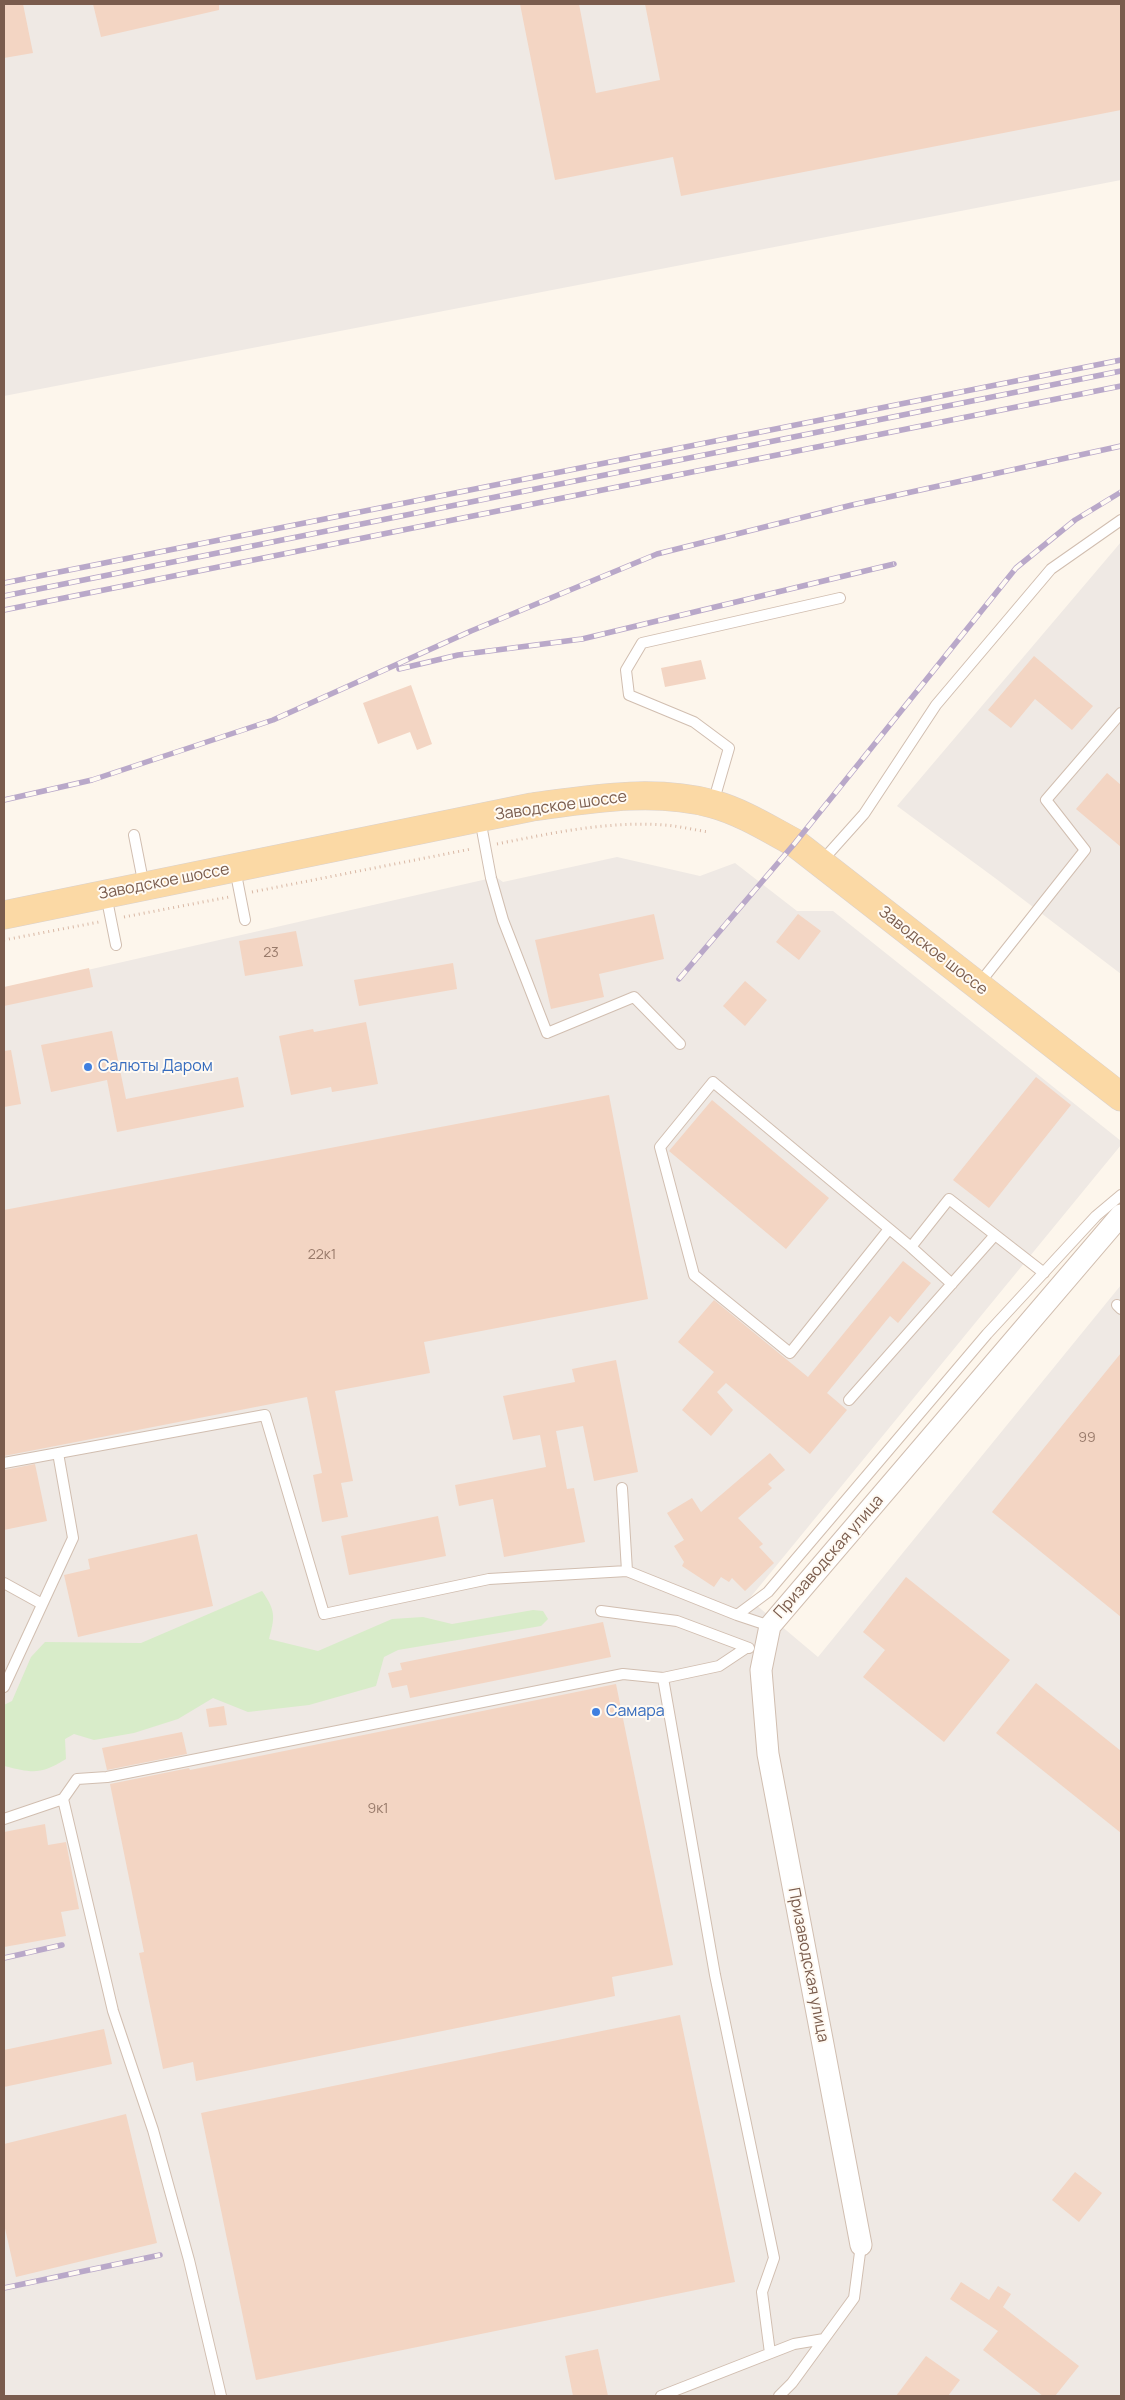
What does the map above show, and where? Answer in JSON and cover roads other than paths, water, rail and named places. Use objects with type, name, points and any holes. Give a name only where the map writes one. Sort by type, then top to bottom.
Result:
[{"type":"main road","name":"Заводское шоссе","points":[[4,915],[108,907],[144,886],[532,807],[614,796],[672,797],[713,804],[745,816],[795,843],[1121,1098]]},
{"type":"street","name":"Призаводская улица","points":[[861,2245],[768,1754],[761,1670],[756,1648],[770,1626],[1121,1216]]},
{"type":"lane","points":[[820,863],[864,814],[936,705],[1051,569],[1121,520]]},
{"type":"lane","points":[[713,804],[729,748],[694,722],[630,696],[626,670],[642,643],[840,598]]},
{"type":"lane","points":[[978,986],[1085,850],[1046,800],[1121,713]]},
{"type":"lane","points":[[480,818],[491,878],[503,920],[547,1033],[634,997],[680,1044]]},
{"type":"lane","points":[[134,835],[144,886]]},
{"type":"lane","points":[[234,868],[245,920]]},
{"type":"lane","points":[[108,907],[116,945]]},
{"type":"lane","points":[[889,1229],[790,1353],[694,1275],[660,1147],[713,1082],[911,1247],[952,1284]]},
{"type":"lane","points":[[737,1615],[768,1592],[987,1334],[1096,1216],[1121,1195]]},
{"type":"lane","points":[[911,1247],[949,1199],[1044,1272]]},
{"type":"lane","points":[[849,1400],[995,1235]]},
{"type":"lane","points":[[4,1463],[265,1415],[324,1614],[489,1579],[627,1571],[737,1615],[770,1626]]},
{"type":"lane","points":[[4,1687],[72,1538],[58,1453]]},
{"type":"lane","points":[[622,1488],[627,1571]]},
{"type":"lane","points":[[4,1583],[42,1604]]},
{"type":"lane","points":[[601,1610],[677,1621],[756,1648]]},
{"type":"lane","points":[[4,1819],[63,1800],[77,1779],[108,1777],[623,1674],[663,1678],[719,1666],[756,1648]]},
{"type":"lane","points":[[663,1678],[715,1976],[774,2258],[762,2292],[770,2353]]},
{"type":"lane","points":[[63,1800],[114,2011],[153,2130],[186,2251],[221,2396]]},
{"type":"lane","points":[[779,2396],[792,2383],[854,2298],[861,2245]]},
{"type":"lane","points":[[661,2396],[794,2344],[824,2339]]},
{"type":"railway","points":[[4,583],[1121,360]]},
{"type":"railway","points":[[4,596],[1121,371]]},
{"type":"railway","points":[[4,610],[1121,386]]},
{"type":"railway","points":[[4,800],[92,780],[273,720],[471,631],[657,554],[852,505],[1121,446]]},
{"type":"railway","points":[[679,979],[795,843],[1016,568],[1075,520],[1121,492]]},
{"type":"railway","points":[[399,669],[458,655],[582,639],[894,564]]},
{"type":"railway","points":[[4,1958],[62,1945]]},
{"type":"railway","points":[[4,2288],[160,2255]]},
{"type":"place","name":"Салюты Даром","points":[[88,1067]]},
{"type":"place","name":"Самара","points":[[596,1712]]}]
